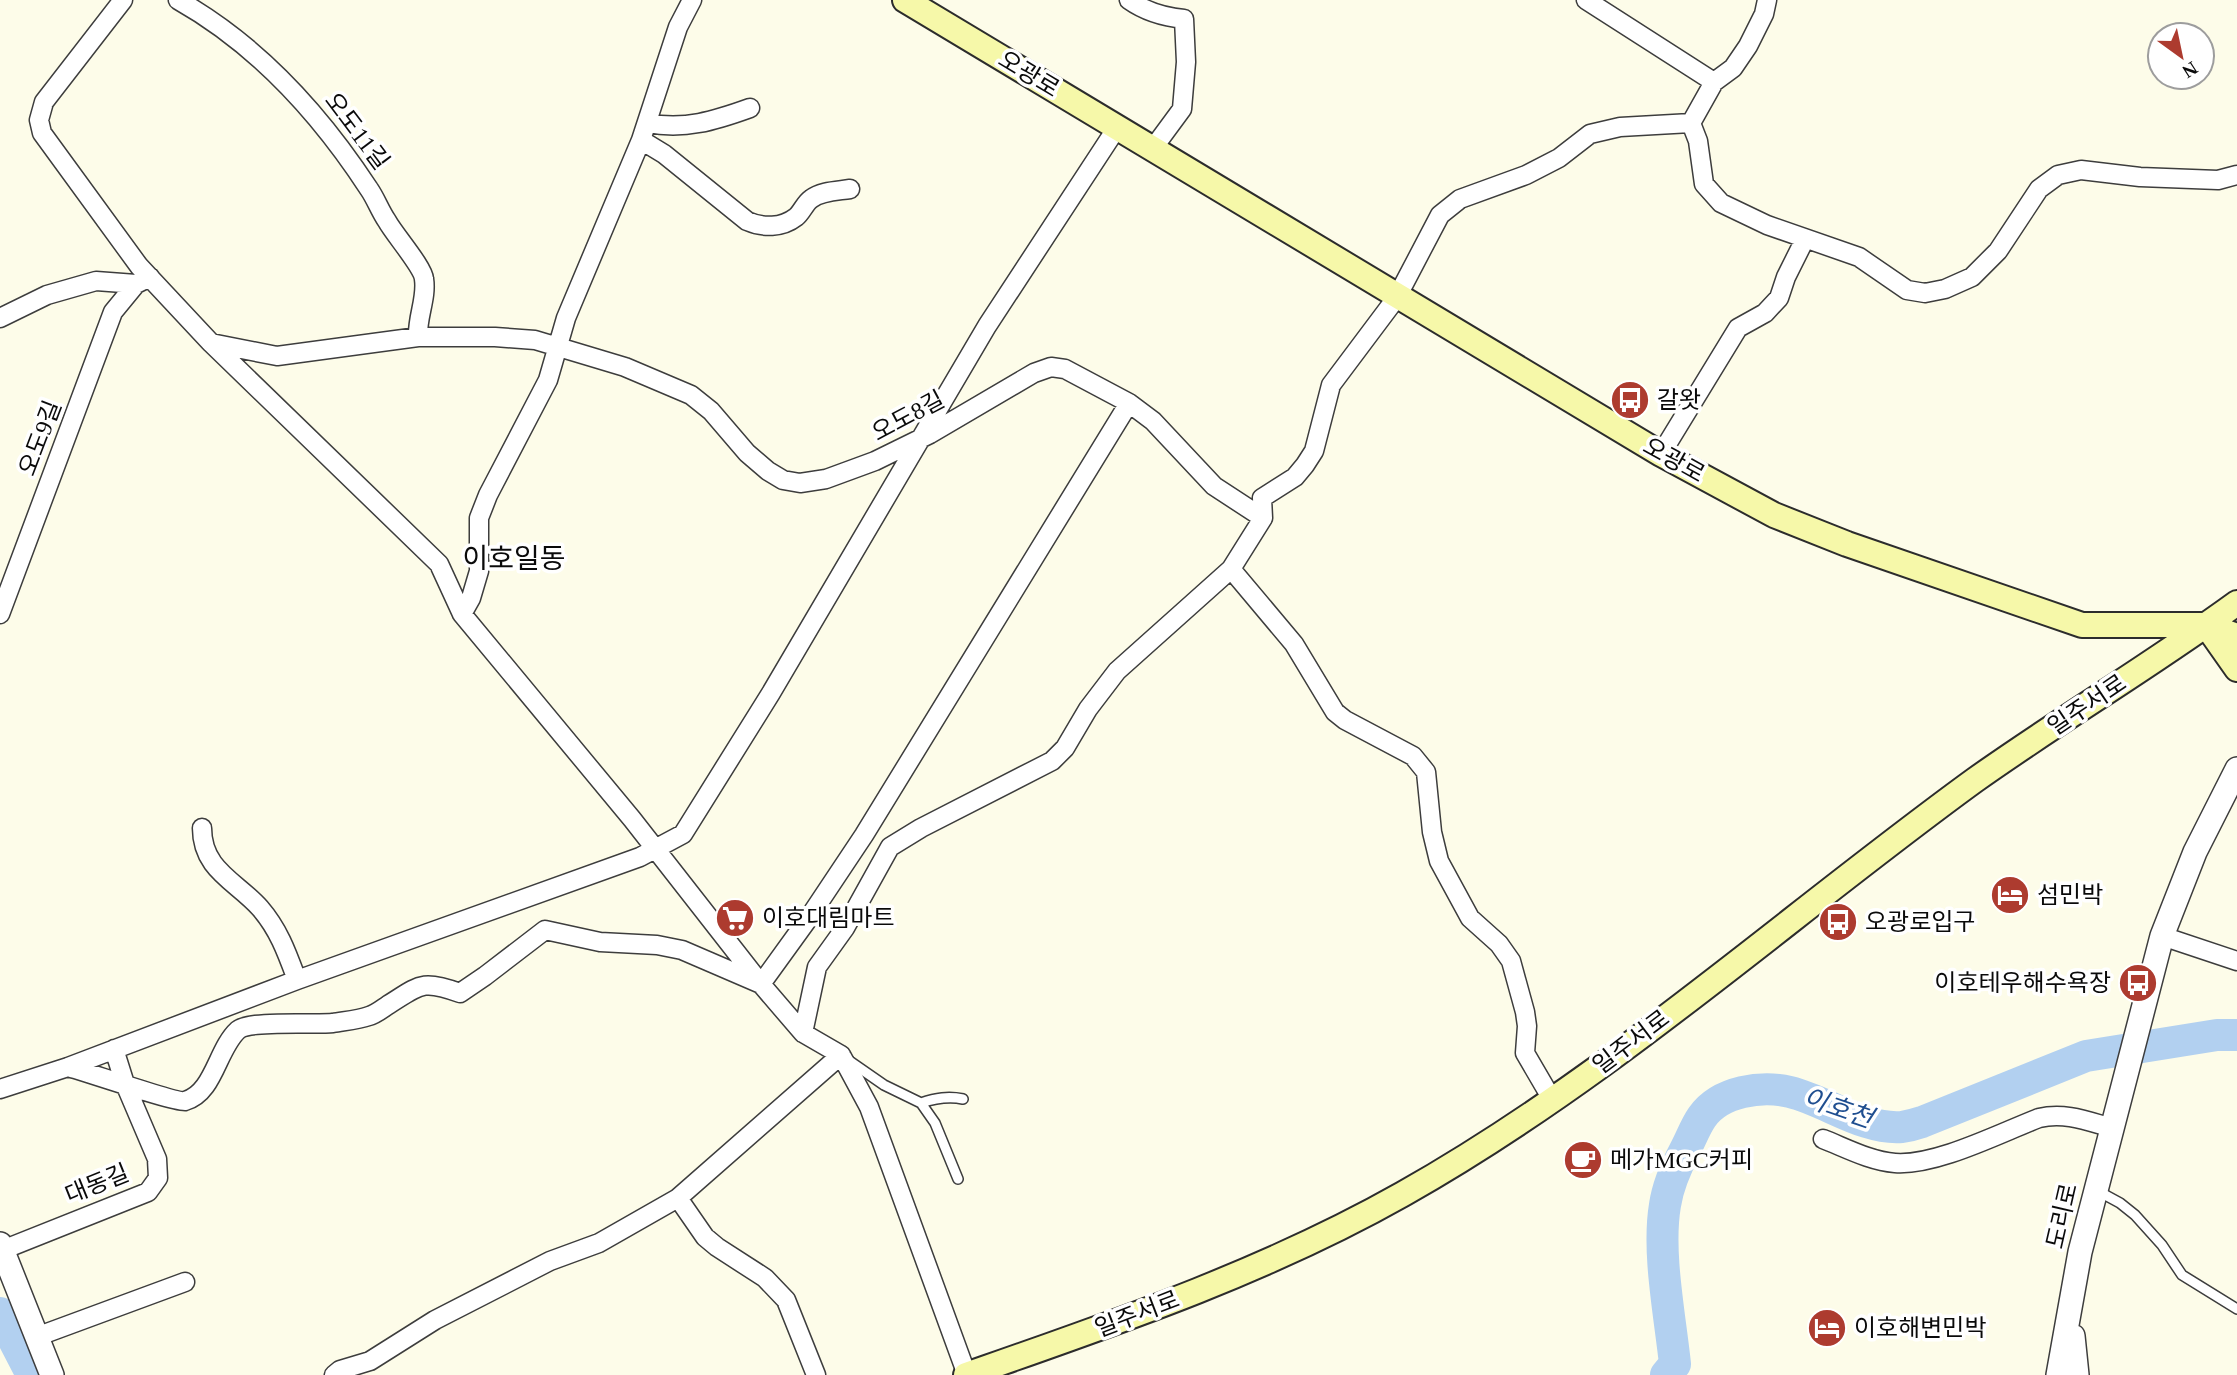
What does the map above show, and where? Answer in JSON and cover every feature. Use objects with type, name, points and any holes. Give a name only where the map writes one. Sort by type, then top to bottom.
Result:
[{"type":"main road","name":"오광로","points":[[905,0],[1154,147],[1397,297],[1661,454],[1774,515],[1847,544],[2082,625],[2206,625],[2237,636]]},
{"type":"main road","name":"일주서로","points":[[967,1375],[1122,1321],[1300,1247],[1357,1219],[1444,1170],[1553,1101],[1976,779],[2237,603]]},
{"type":"main road","points":[[2206,625],[2237,669]]},
{"type":"street","points":[[122,0],[44,102],[39,120],[42,133],[143,280],[439,564],[462,614],[655,849],[761,984],[803,1033],[841,1055],[869,1107],[967,1375]]},
{"type":"street","name":"오도11길","points":[[177,0],[208,17],[304,102],[370,190],[385,220],[424,277],[424,295],[417,323],[418,337]]},
{"type":"street","points":[[462,614],[471,598],[479,571],[479,518],[488,495],[548,380],[566,318],[644,132],[678,27],[692,0]]},
{"type":"street","points":[[1129,0],[1140,8],[1164,17],[1184,19],[1186,62],[1182,109],[1154,147]]},
{"type":"street","points":[[1586,0],[1714,82]]},
{"type":"street","points":[[1691,123],[1714,82],[1733,68],[1748,46],[1764,14],[1766,0]]},
{"type":"street","points":[[644,132],[718,120],[750,108]]},
{"type":"street","points":[[1691,123],[1698,141],[1704,184],[1721,203],[1767,225],[1859,257],[1907,290],[1925,293],[1945,289],[1972,277],[1998,250],[2039,189],[2058,175],[2081,170],[2140,177],[2218,180],[2237,175]]},
{"type":"street","points":[[803,1033],[817,967],[845,928],[890,847],[921,828],[1052,761],[1065,748],[1088,709],[1116,671],[1231,569],[1263,518],[1262,498],[1295,477],[1314,451],[1331,385],[1397,297],[1440,215],[1460,199],[1526,174],[1559,158],[1590,134],[1620,127],[1691,123]]},
{"type":"street","points":[[0,1089],[68,1067],[296,980],[640,857],[683,834],[771,693],[835,581],[923,438],[951,384],[1118,126]]},
{"type":"street","points":[[644,132],[664,154],[747,222],[760,226],[771,227],[796,217],[811,198],[826,192],[849,189]]},
{"type":"street","points":[[1661,454],[1738,328],[1765,313],[1779,298],[1805,239]]},
{"type":"street","points":[[0,317],[47,295],[96,281],[143,280]]},
{"type":"street","name":"오도9길","points":[[0,614],[113,312],[143,280]]},
{"type":"street","points":[[211,343],[277,356],[418,337],[535,340],[558,348]]},
{"type":"street","name":"오도8길","points":[[558,348],[625,368],[691,395],[711,411],[747,453],[783,480],[800,483],[826,479],[875,461],[923,438],[1034,373],[1051,367],[1065,369],[1129,403],[1153,421],[1214,486],[1263,518]]},
{"type":"street","points":[[761,984],[864,835],[1129,403]]},
{"type":"street","points":[[1231,569],[1294,644],[1335,712],[1413,756],[1426,772],[1432,832],[1439,861],[1470,918],[1499,944],[1511,961],[1525,1012],[1525,1053],[1553,1101]]},
{"type":"street","points":[[2237,769],[2196,852],[2162,936],[2237,961]]},
{"type":"street","points":[[202,828],[202,840],[214,866],[259,907],[283,939],[296,980]]},
{"type":"street","points":[[68,1067],[178,1102],[188,1101],[200,1092],[220,1054],[239,1029],[253,1025],[332,1023],[371,1016],[420,985],[436,984],[460,993],[545,930],[600,942],[657,945],[682,950],[761,984]]},
{"type":"street","name":"도리로","points":[[2058,1375],[2095,1189],[2162,936]]},
{"type":"street","points":[[233,1004],[244,1028]]},
{"type":"street","name":"대동길","points":[[52,1375],[1,1249],[148,1192],[158,1178],[157,1159],[125,1084],[114,1049]]},
{"type":"street","points":[[334,1375],[340,1370],[370,1361],[435,1320],[550,1261],[599,1243],[678,1198],[841,1055]]},
{"type":"street","points":[[1823,1139],[1882,1161],[1911,1163],[1948,1153],[2051,1115],[2077,1118],[2112,1128]]},
{"type":"street","points":[[678,1198],[705,1237],[778,1290],[793,1315],[816,1375]]},
{"type":"street","points":[[36,1337],[185,1282]]},
{"type":"street","points":[[2069,1310],[2077,1375]]},
{"type":"lane","points":[[841,1055],[884,1085],[921,1103],[935,1123],[958,1179]]},
{"type":"lane","points":[[921,1103],[937,1098],[963,1099]]},
{"type":"lane","points":[[2095,1189],[2135,1215],[2162,1245],[2182,1275],[2237,1309]]},
{"type":"water","points":[[2219,1027],[2237,1027],[2237,1042],[2148,1055],[2152,1037]]},
{"type":"waterway","name":"이호천","points":[[1666,1375],[1675,1364],[1663,1263],[1666,1198],[1670,1183],[1697,1125],[1719,1101],[1742,1092],[1779,1090],[1804,1096],[1859,1120],[1888,1127],[1902,1127],[1922,1122],[2086,1056],[2217,1035],[2237,1035]]},
{"type":"waterway","name":"이호천","points":[[0,1313],[32,1375]]},
{"type":"place","name":"갈왓","points":[[1630,400]]},
{"type":"place","name":"섬민박","points":[[2010,895]]},
{"type":"place","name":"이호대림마트","points":[[735,918]]},
{"type":"place","name":"오광로입구","points":[[1838,922]]},
{"type":"place","name":"이호테우해수욕장","points":[[2138,983]]},
{"type":"place","name":"메가MGC커피","points":[[1583,1160]]},
{"type":"place","name":"이호해변민박","points":[[1827,1328]]},
{"type":"district","name":"이호일동","points":[[514,558]]}]
